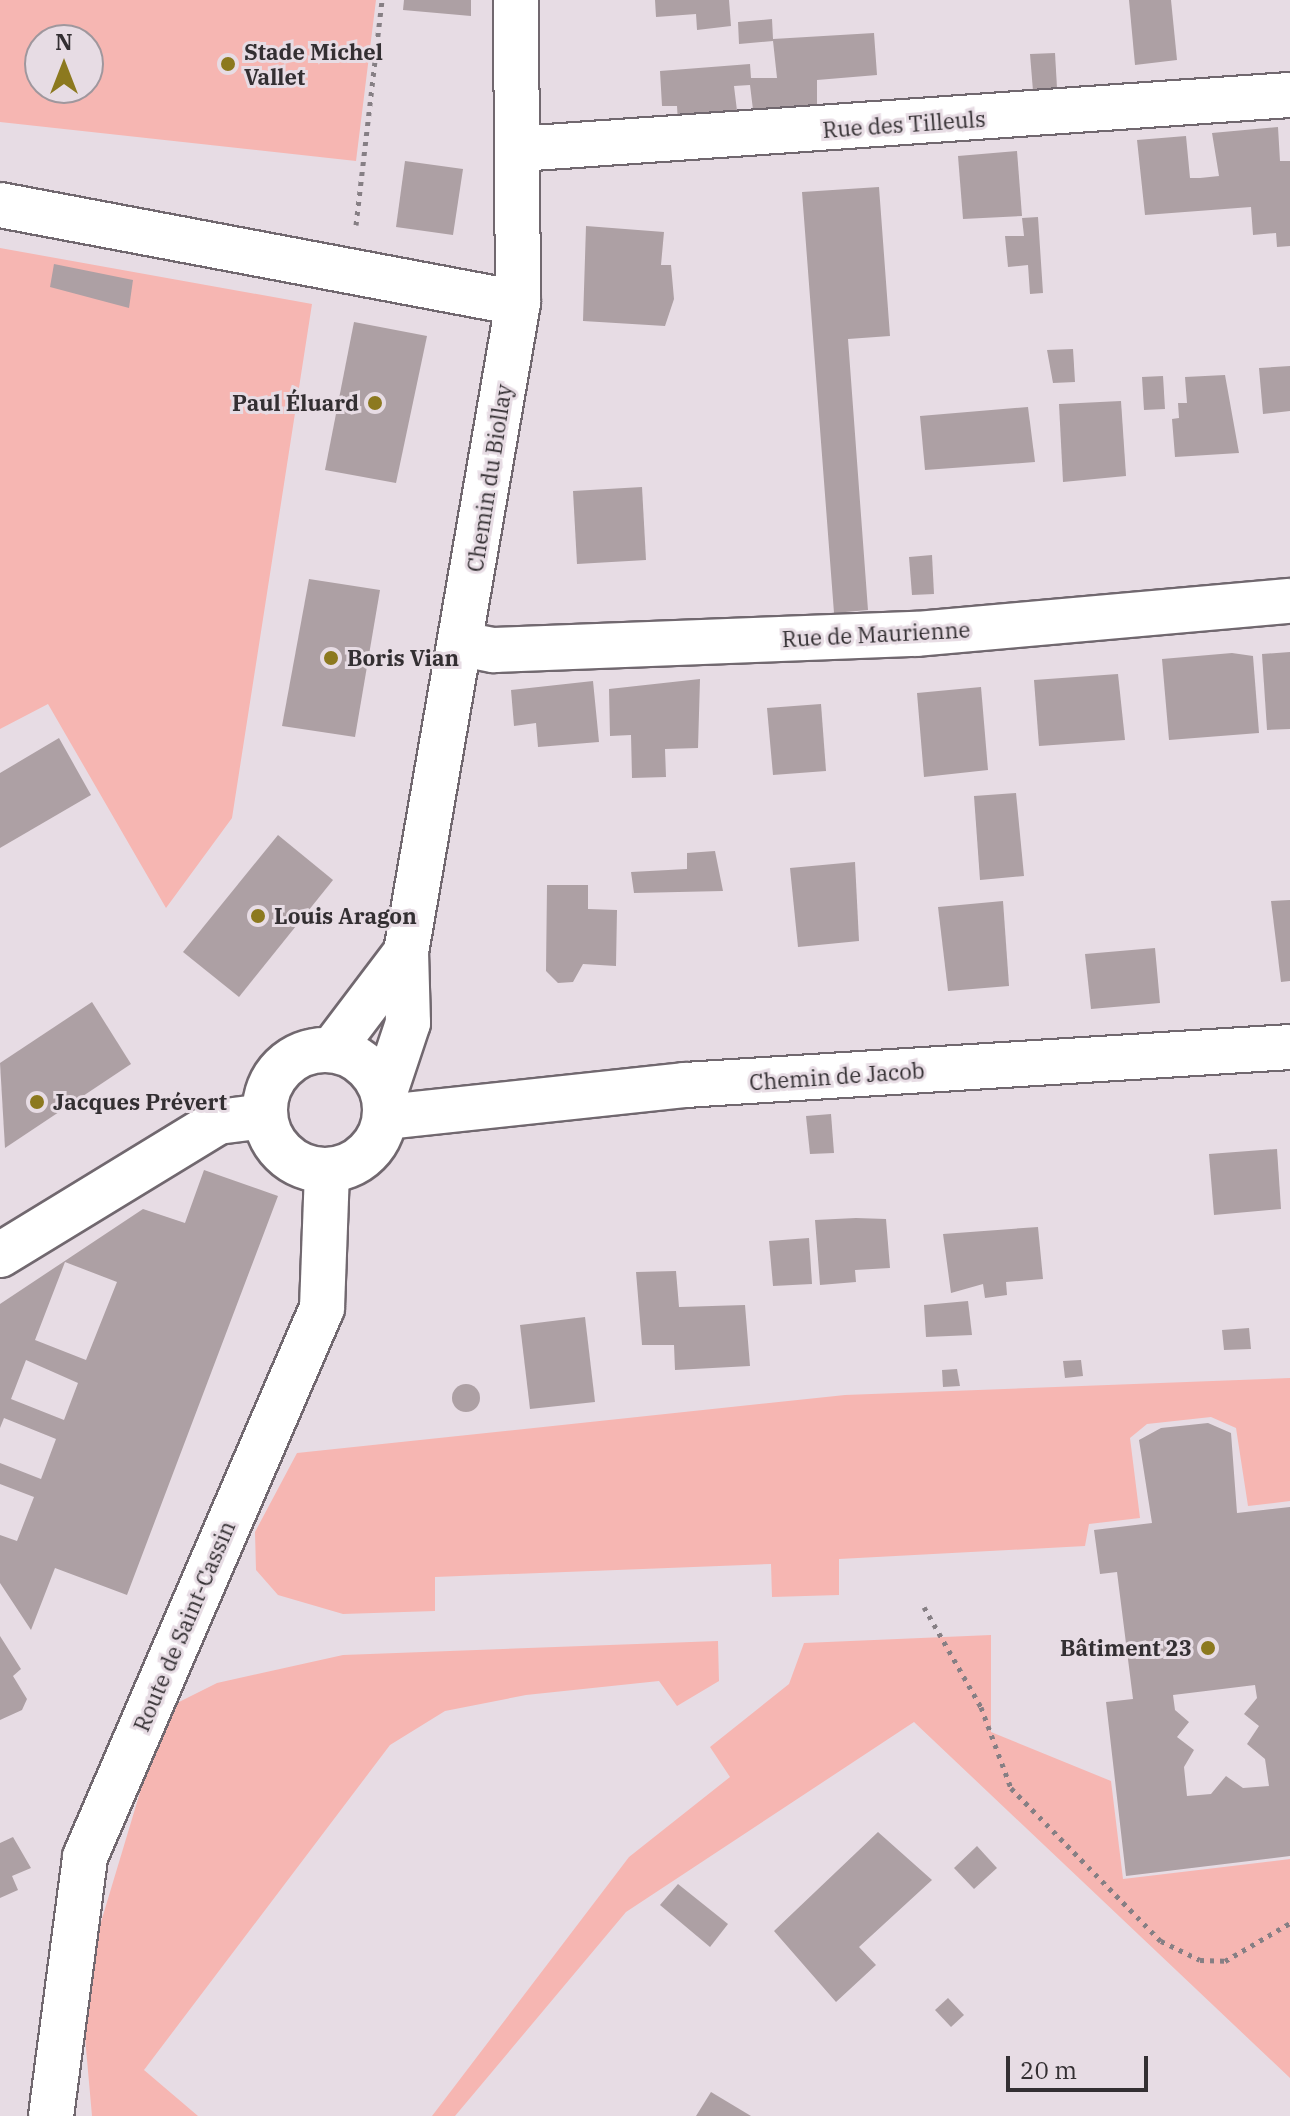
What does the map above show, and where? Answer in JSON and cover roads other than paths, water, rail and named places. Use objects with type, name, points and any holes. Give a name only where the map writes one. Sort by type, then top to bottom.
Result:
[{"type":"street","name":"Chemin du Biollay","points":[[385,1106],[408,1023],[406,952],[462,644],[518,303],[516,0]]},
{"type":"street","name":"Rue des Tilleuls","points":[[519,149],[1290,95]]},
{"type":"street","points":[[0,205],[518,303]]},
{"type":"street","name":"Rue de Maurienne","points":[[462,644],[494,650],[917,634],[1290,601]]},
{"type":"street","name":"Chemin du Biollay","points":[[332,1050],[406,952]]},
{"type":"street","name":"Chemin de Jacob","points":[[385,1106],[1290,1047]]},
{"type":"street","points":[[332,1050],[355,1057],[385,1106],[367,1155],[327,1171],[285,1156],[265,1116],[283,1067],[332,1050]]},
{"type":"street","points":[[0,1255],[218,1122],[265,1116]]},
{"type":"street","name":"Route de Saint-Cassin","points":[[44,2106],[85,1857],[322,1308],[327,1171]]},
{"type":"place","name":"Stade Michel Vallet","points":[[228,64]]},
{"type":"place","name":"Paul Éluard","points":[[375,403]]},
{"type":"place","name":"Boris Vian","points":[[331,658]]},
{"type":"place","name":"Louis Aragon","points":[[258,916]]},
{"type":"place","name":"Jacques Prévert","points":[[37,1102]]},
{"type":"place","name":"Bâtiment 23","points":[[1208,1648]]}]
